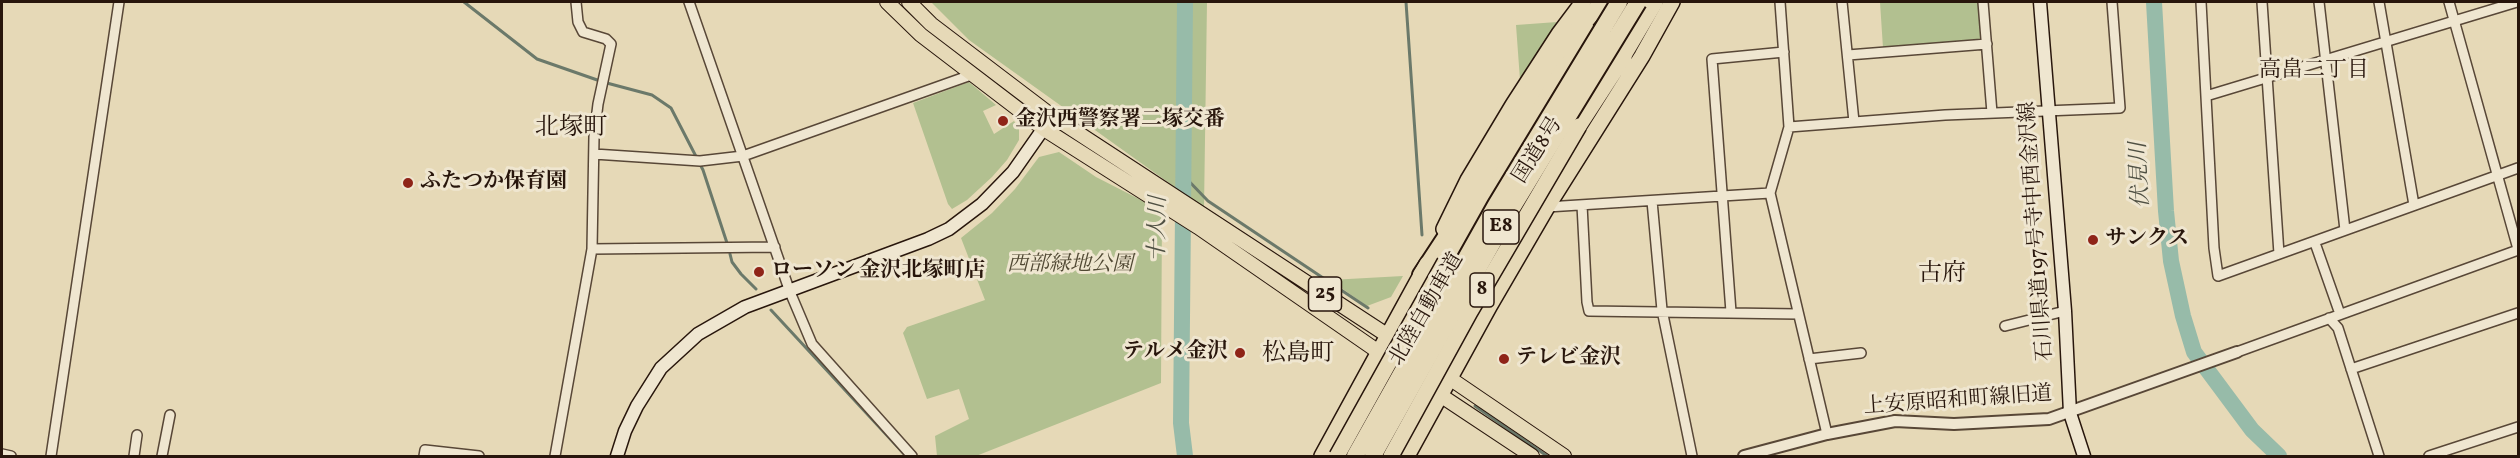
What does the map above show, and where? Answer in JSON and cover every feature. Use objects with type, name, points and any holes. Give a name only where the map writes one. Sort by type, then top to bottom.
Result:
[{"type":"highway","points":[[1322,456],[1421,275],[1474,171],[1559,34],[1583,2]]},
{"type":"highway","points":[[1421,275],[1466,208],[1549,62],[1604,2]]},
{"type":"highway","name":"国道8号","points":[[1337,456],[1445,262],[1568,56],[1604,2]]},
{"type":"highway","name":"北陸自動車道","points":[[1355,456],[1490,215],[1619,2]]},
{"type":"highway","name":"北陸自動車道","points":[[1372,456],[1518,198],[1638,2]]},
{"type":"highway","points":[[1617,66],[1655,2]]},
{"type":"highway","name":"国道8号","points":[[1391,456],[1470,312],[1579,126],[1617,66],[1665,2]]},
{"type":"highway","name":"8","points":[[1407,456],[1547,207],[1642,56],[1672,2]]},
{"type":"main road","name":"25","points":[[887,2],[921,35],[1044,129],[1198,213],[1388,335],[1564,456]]},
{"type":"main road","name":"25","points":[[909,2],[931,24],[1052,116],[1165,197],[1198,227],[1440,396],[1532,456]]},
{"type":"main road","name":"石川県道197号寺中西金沢線","points":[[2040,2],[2065,311],[2070,413],[2084,456]]},
{"type":"main road","points":[[617,456],[625,431],[637,406],[661,368],[698,334],[725,316],[745,307],[790,292],[949,229],[982,204],[1013,172],[1052,116]]},
{"type":"street","points":[[51,456],[118,2]]},
{"type":"street","points":[[555,456],[592,249],[594,154],[598,104],[611,44],[606,39],[583,32],[578,22],[576,2]]},
{"type":"street","points":[[689,2],[790,292],[812,344],[912,456]]},
{"type":"street","points":[[1780,2],[1789,127],[1770,194],[1827,434]]},
{"type":"street","points":[[1842,2],[1854,122]]},
{"type":"street","points":[[1983,2],[1992,113]]},
{"type":"street","points":[[1789,127],[1992,113],[2120,108],[2112,2]]},
{"type":"street","points":[[2201,2],[2214,248],[2218,276],[2315,243],[2518,168]]},
{"type":"street","points":[[2262,2],[2279,254]]},
{"type":"street","points":[[2319,2],[2345,230]]},
{"type":"street","points":[[2379,2],[2414,205]]},
{"type":"street","points":[[2237,352],[2518,249],[2449,2]]},
{"type":"street","points":[[2206,96],[2517,2],[2518,7]]},
{"type":"street","points":[[1848,55],[1987,44]]},
{"type":"street","points":[[1731,312],[1712,59],[1784,52]]},
{"type":"street","points":[[594,154],[700,161],[743,156],[971,75]]},
{"type":"street","points":[[1547,207],[1770,194]]},
{"type":"street","points":[[1652,201],[1662,310],[1692,456]]},
{"type":"street","points":[[1582,205],[1589,311],[1662,310],[1798,314]]},
{"type":"street","points":[[2315,243],[2340,314]]},
{"type":"street","points":[[592,249],[775,247]]},
{"type":"street","points":[[2005,326],[2065,311]]},
{"type":"street","points":[[2351,369],[2518,313]]},
{"type":"street","points":[[2329,318],[2338,328],[2379,456]]},
{"type":"street","name":"上安原昭和町線旧道","points":[[1744,456],[1827,434],[1895,422],[1954,424],[2049,419],[2237,352]]},
{"type":"street","points":[[1809,359],[1861,353]]},
{"type":"street","points":[[162,456],[170,415]]},
{"type":"street","points":[[2429,456],[2518,427]]},
{"type":"street","points":[[134,456],[137,435]]},
{"type":"street","points":[[424,456],[425,450],[479,456]]},
{"type":"street","points":[[2,454],[11,456]]},
{"type":"green space","points":[[931,2],[1207,2],[1204,208],[969,40]]},
{"type":"green space","points":[[1880,2],[1978,2],[1981,39],[1883,48]]},
{"type":"green space","points":[[1557,22],[1531,63],[1520,80],[1516,25]]},
{"type":"green space","points":[[969,82],[996,105],[983,111],[994,134],[1014,121],[1019,129],[1019,140],[1007,160],[992,177],[967,200],[952,209],[948,204],[913,103]]},
{"type":"green space","name":"西部緑地公園","points":[[1059,152],[1096,177],[1162,213],[1161,383],[976,456],[937,456],[935,436],[969,419],[959,389],[927,399],[903,333],[907,327],[985,300],[961,238],[992,213],[1015,189],[1039,157]]},
{"type":"green space","points":[[1403,276],[1391,297],[1367,306],[1330,280]]},
{"type":"waterway","points":[[464,2],[537,59],[603,82],[652,95],[671,108],[703,170],[727,243]]},
{"type":"waterway","name":"十人川","points":[[1185,2],[1181,423],[1185,456]]},
{"type":"waterway","points":[[1406,2],[1422,235]]},
{"type":"waterway","name":"伏見川","points":[[2154,2],[2166,211],[2171,261],[2183,316],[2194,352],[2252,430],[2279,456]]},
{"type":"waterway","points":[[1183,175],[1208,201],[1368,308]]},
{"type":"waterway","points":[[730,254],[732,262],[756,289]]},
{"type":"waterway","points":[[771,310],[906,456]]},
{"type":"waterway","points":[[1475,406],[1547,456]]},
{"type":"place","name":"金沢西警察署二塚交番","points":[[1003,121]]},
{"type":"place","name":"ふたつか保育園","points":[[408,183]]},
{"type":"place","name":"サンクス","points":[[2093,240]]},
{"type":"place","name":"ローソン 金沢北塚町店","points":[[759,272]]},
{"type":"place","name":"テルメ金沢","points":[[1240,353]]},
{"type":"place","name":"テレビ金沢","points":[[1504,359]]},
{"type":"district","name":"高畠二丁目","points":[[2314,72]]},
{"type":"district","name":"北塚町","points":[[571,130]]},
{"type":"district","name":"古府","points":[[1942,276]]},
{"type":"district","name":"松島町","points":[[1298,356]]}]
